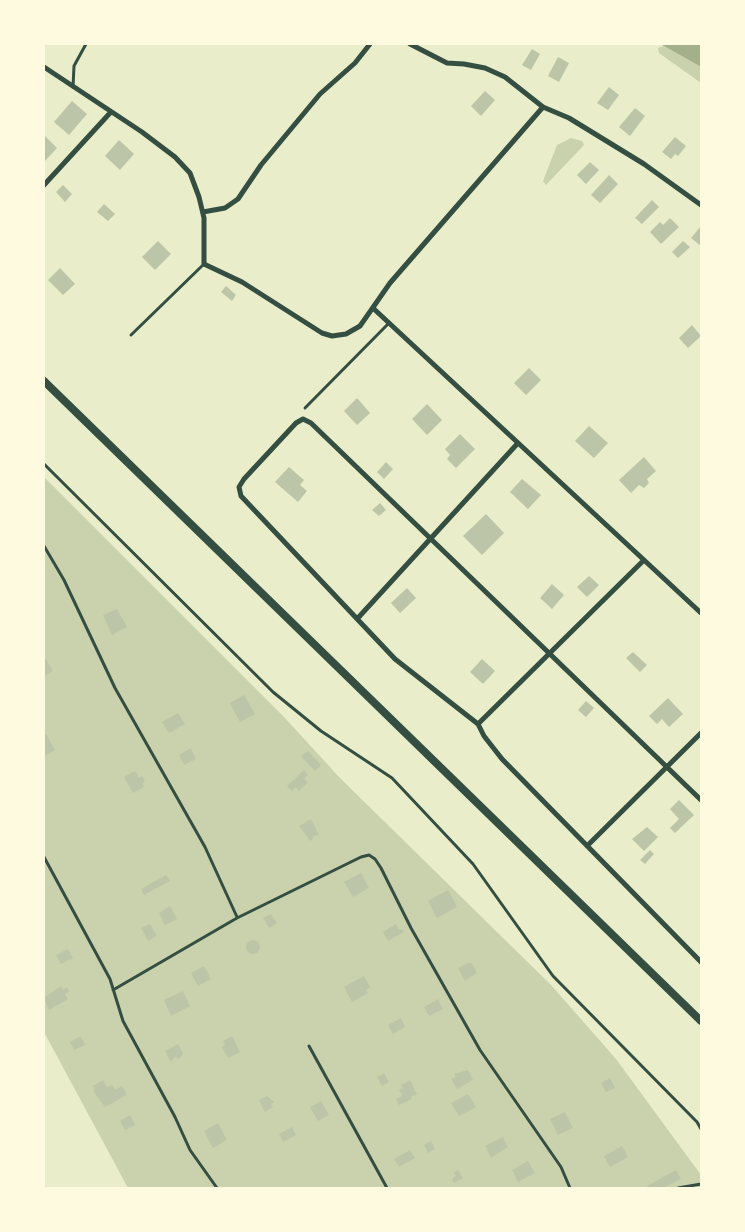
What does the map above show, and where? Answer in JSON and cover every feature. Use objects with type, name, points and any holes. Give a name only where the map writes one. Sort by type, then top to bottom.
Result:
[{"type":"street","points":[[203,212],[225,208],[238,199],[261,165],[314,102],[355,63],[370,44]]},
{"type":"street","points":[[410,44],[447,63],[485,68],[505,77],[543,107],[569,118],[636,158],[701,205]]},
{"type":"street","points":[[44,67],[110,113],[120,117],[142,132],[175,157],[190,173],[203,212],[204,264],[242,282],[322,333],[332,336],[346,334],[360,326],[374,309],[390,283],[543,107]]},
{"type":"street","points":[[44,185],[110,113]]},
{"type":"street","points":[[374,309],[701,613]]},
{"type":"street","points":[[44,381],[701,1021]]},
{"type":"street","points":[[701,800],[312,423],[302,419],[296,423],[244,479],[239,488],[241,496],[357,619],[396,659],[478,724],[484,736],[502,759],[701,962]]},
{"type":"street","points":[[357,619],[518,443]]},
{"type":"street","points":[[478,724],[549,651],[644,560]]},
{"type":"street","points":[[587,846],[701,733]]},
{"type":"lane","points":[[73,88],[74,66],[86,44]]},
{"type":"lane","points":[[132,335],[204,264]]},
{"type":"lane","points":[[304,408],[389,323]]},
{"type":"lane","points":[[44,464],[273,692],[321,731],[392,778],[473,864],[553,976],[684,1109],[701,1130]]},
{"type":"lane","points":[[44,546],[64,580],[115,688],[205,847],[237,918]]},
{"type":"lane","points":[[113,990],[237,918],[361,857],[369,855],[376,859],[450,1000],[480,1050],[561,1167],[570,1188]]},
{"type":"lane","points":[[44,857],[110,979],[123,1021],[175,1117],[190,1150],[217,1188]]},
{"type":"lane","points":[[309,1046],[387,1188]]},
{"type":"lane","points":[[678,1188],[701,1184]]},
{"type":"shaded area","points":[[660,44],[701,44],[701,67],[664,46]]},
{"type":"shaded area","points":[[664,46],[701,67],[701,83],[659,53],[658,48]]},
{"type":"shaded area","points":[[571,138],[582,141],[584,145],[546,185],[543,181],[557,145]]},
{"type":"shaded area","points":[[44,477],[284,717],[340,778],[551,985],[616,1059],[701,1175],[701,1188],[128,1188],[44,1032]]},
{"type":"building","points":[[532,49],[540,54],[531,70],[522,65]]},
{"type":"building","points":[[558,57],[569,63],[559,82],[548,76]]},
{"type":"building","points":[[609,87],[619,95],[608,110],[597,103]]},
{"type":"building","points":[[485,91],[495,100],[481,116],[471,106]]},
{"type":"building","points":[[72,101],[87,114],[69,135],[54,122]]},
{"type":"building","points":[[635,108],[645,116],[630,136],[619,127]]},
{"type":"building","points":[[44,135],[57,148],[44,162]]},
{"type":"building","points":[[675,137],[686,146],[678,156],[675,154],[671,159],[662,152]]},
{"type":"building","points":[[119,140],[134,154],[120,170],[105,156]]},
{"type":"building","points":[[590,162],[599,170],[586,184],[577,175]]},
{"type":"building","points":[[609,175],[618,184],[600,203],[591,195]]},
{"type":"building","points":[[63,185],[72,194],[65,202],[56,192]]},
{"type":"building","points":[[652,200],[659,207],[642,224],[635,218]]},
{"type":"building","points":[[104,204],[115,214],[108,221],[97,212]]},
{"type":"building","points":[[670,218],[679,227],[661,244],[650,232],[660,222],[663,225]]},
{"type":"building","points":[[701,226],[701,246],[691,238]]},
{"type":"building","points":[[158,241],[171,254],[155,270],[142,257]]},
{"type":"building","points":[[683,241],[690,247],[678,258],[672,252]]},
{"type":"building","points":[[60,268],[75,284],[63,295],[48,280]]},
{"type":"building","points":[[226,286],[236,295],[232,301],[221,292]]},
{"type":"building","points":[[692,325],[701,336],[688,348],[679,338]]},
{"type":"building","points":[[529,368],[541,380],[526,395],[514,383]]},
{"type":"building","points":[[357,398],[370,413],[357,425],[344,411]]},
{"type":"building","points":[[427,404],[442,420],[427,435],[412,419]]},
{"type":"building","points":[[589,426],[608,443],[594,458],[575,441]]},
{"type":"building","points":[[460,434],[475,449],[456,468],[447,459],[450,455],[445,449]]},
{"type":"building","points":[[644,457],[656,471],[647,479],[649,483],[644,488],[639,485],[631,493],[619,480]]},
{"type":"building","points":[[386,462],[393,469],[384,479],[377,472]]},
{"type":"building","points":[[289,467],[304,480],[300,485],[307,491],[298,502],[275,482]]},
{"type":"building","points":[[522,479],[541,495],[528,509],[510,492]]},
{"type":"building","points":[[380,503],[386,510],[379,516],[372,510]]},
{"type":"building","points":[[486,514],[504,533],[482,555],[463,536]]},
{"type":"building","points":[[589,576],[599,585],[587,597],[577,587]]},
{"type":"building","points":[[552,584],[564,595],[552,609],[540,598]]},
{"type":"building","points":[[407,588],[416,598],[400,613],[391,603]]},
{"type":"building","points":[[117,609],[127,627],[112,635],[103,615]]},
{"type":"building","points":[[633,652],[647,665],[640,672],[626,658]]},
{"type":"building","points":[[46,659],[53,671],[44,676],[44,660]]},
{"type":"building","points":[[482,659],[495,671],[483,684],[470,672]]},
{"type":"building","points":[[244,695],[255,714],[240,722],[230,703]]},
{"type":"building","points":[[668,698],[683,714],[669,727],[662,719],[657,724],[649,716]]},
{"type":"building","points":[[586,701],[594,708],[586,717],[578,710]]},
{"type":"building","points":[[178,713],[185,724],[169,733],[162,722]]},
{"type":"building","points":[[46,734],[55,750],[44,756],[44,735]]},
{"type":"building","points":[[191,748],[196,759],[184,765],[179,755]]},
{"type":"building","points":[[308,751],[321,765],[315,771],[301,756]]},
{"type":"building","points":[[304,770],[308,775],[304,779],[308,782],[299,791],[296,787],[292,791],[287,786]]},
{"type":"building","points":[[135,771],[139,778],[142,776],[145,781],[142,783],[144,787],[133,793],[124,777]]},
{"type":"building","points":[[679,800],[694,815],[675,833],[670,828],[679,819],[670,809]]},
{"type":"building","points":[[311,819],[319,835],[313,836],[313,839],[310,841],[299,826]]},
{"type":"building","points":[[647,827],[658,837],[644,851],[632,839]]},
{"type":"building","points":[[650,850],[654,854],[645,864],[640,860]]},
{"type":"building","points":[[361,873],[369,888],[353,897],[344,882]]},
{"type":"building","points":[[166,875],[170,881],[144,895],[141,889]]},
{"type":"building","points":[[448,890],[457,907],[437,918],[428,901]]},
{"type":"building","points":[[170,906],[177,919],[165,925],[159,913]]},
{"type":"building","points":[[271,914],[277,923],[269,928],[263,918]]},
{"type":"building","points":[[150,924],[157,936],[148,941],[141,928]]},
{"type":"building","points":[[396,924],[399,930],[402,929],[404,932],[388,941],[383,932]]},
{"type":"building","points":[[253,940],[258,942],[260,947],[258,952],[253,954],[248,952],[246,947],[248,942]]},
{"type":"building","points":[[68,949],[73,958],[61,964],[56,955]]},
{"type":"building","points":[[472,963],[477,973],[465,981],[458,968]]},
{"type":"building","points":[[204,966],[211,979],[198,986],[191,973]]},
{"type":"building","points":[[364,976],[370,987],[366,990],[368,993],[352,1002],[344,987]]},
{"type":"building","points":[[61,986],[63,990],[67,987],[69,992],[65,994],[68,999],[49,1010],[44,998]]},
{"type":"building","points":[[183,991],[190,1006],[171,1016],[164,1000]]},
{"type":"building","points":[[438,999],[443,1009],[429,1016],[424,1007]]},
{"type":"building","points":[[401,1018],[405,1027],[393,1034],[388,1025]]},
{"type":"building","points":[[81,1036],[85,1045],[74,1050],[70,1042]]},
{"type":"building","points":[[232,1036],[240,1052],[228,1058],[222,1047],[225,1045],[223,1041]]},
{"type":"building","points":[[178,1044],[183,1053],[181,1057],[178,1059],[175,1057],[171,1062],[165,1051]]},
{"type":"building","points":[[468,1070],[473,1080],[457,1089],[451,1079],[456,1077],[454,1074]]},
{"type":"building","points":[[384,1073],[389,1082],[382,1086],[377,1077]]},
{"type":"building","points":[[610,1078],[615,1088],[606,1092],[601,1083]]},
{"type":"building","points":[[103,1080],[107,1087],[112,1085],[115,1090],[122,1086],[127,1095],[105,1107],[93,1091],[95,1090],[93,1086]]},
{"type":"building","points":[[410,1080],[417,1094],[411,1097],[412,1099],[399,1105],[396,1099],[402,1096],[399,1090],[403,1088],[401,1085]]},
{"type":"building","points":[[468,1094],[476,1107],[459,1116],[451,1103]]},
{"type":"building","points":[[267,1096],[274,1102],[271,1104],[273,1107],[265,1112],[259,1100]]},
{"type":"building","points":[[321,1101],[329,1115],[318,1121],[310,1107]]},
{"type":"building","points":[[565,1112],[573,1128],[558,1135],[550,1119]]},
{"type":"building","points":[[130,1115],[135,1125],[125,1130],[120,1121]]},
{"type":"building","points":[[218,1123],[227,1140],[213,1148],[204,1131]]},
{"type":"building","points":[[292,1127],[296,1135],[283,1142],[279,1134]]},
{"type":"building","points":[[503,1137],[508,1147],[491,1158],[485,1146]]},
{"type":"building","points":[[431,1141],[435,1149],[428,1153],[424,1145]]},
{"type":"building","points":[[622,1146],[628,1157],[610,1167],[604,1156]]},
{"type":"building","points":[[410,1150],[415,1158],[399,1167],[394,1159]]},
{"type":"building","points":[[528,1161],[535,1173],[518,1182],[512,1170]]},
{"type":"building","points":[[458,1170],[463,1178],[454,1183],[452,1179],[456,1176],[454,1172]]},
{"type":"building","points":[[676,1170],[681,1179],[663,1188],[648,1188],[647,1186]]}]
